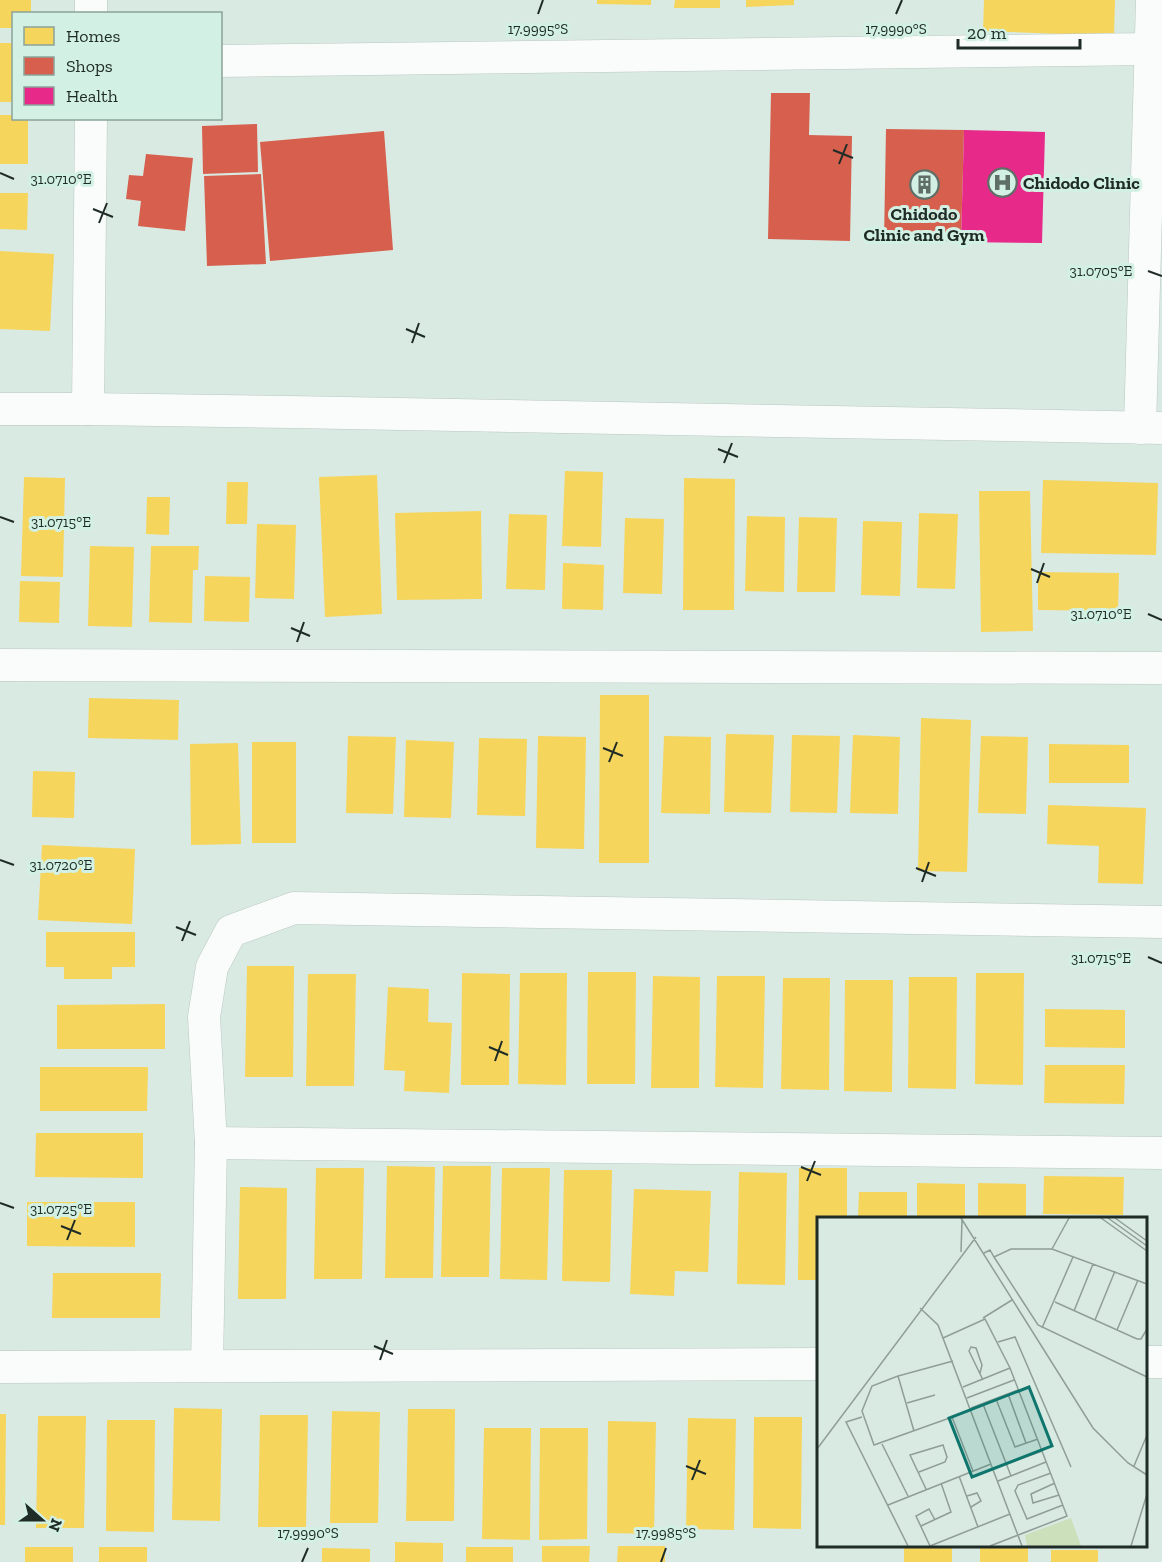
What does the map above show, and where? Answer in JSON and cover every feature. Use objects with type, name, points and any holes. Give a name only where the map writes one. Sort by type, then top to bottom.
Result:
[{"type":"street","points":[[0,410],[88,409],[1151,428],[1152,0]]},
{"type":"street","points":[[222,61],[1151,49]]},
{"type":"street","points":[[88,409],[91,120]]},
{"type":"street","points":[[0,665],[1162,668]]},
{"type":"street","points":[[207,1366],[211,1143],[204,1017],[212,967],[231,931],[294,908],[1162,922]]},
{"type":"street","points":[[211,1143],[1162,1153]]},
{"type":"street","points":[[0,1367],[817,1364]]},
{"type":"building: Homes","points":[[0,0],[31,0],[31,12],[12,12],[12,28],[0,28]]},
{"type":"building: Homes","points":[[597,0],[651,0],[651,5],[597,4]]},
{"type":"building: Homes","points":[[675,0],[720,0],[720,8],[674,8]]},
{"type":"building: Homes","points":[[746,0],[794,0],[794,5],[746,7]]},
{"type":"building: Homes","points":[[984,0],[1115,0],[1114,36],[983,31]]},
{"type":"building: Homes","points":[[0,43],[12,43],[12,102],[0,102]]},
{"type":"building: Homes","points":[[0,115],[12,115],[12,120],[28,120],[28,164],[0,164]]},
{"type":"building: Homes","points":[[0,193],[28,193],[27,230],[0,229]]},
{"type":"building: Homes","points":[[0,251],[54,254],[50,331],[0,329]]},
{"type":"building: Homes","points":[[565,471],[603,472],[601,547],[562,546]]},
{"type":"building: Homes","points":[[377,475],[382,614],[325,617],[319,477]]},
{"type":"building: Homes","points":[[24,477],[65,478],[63,577],[21,576]]},
{"type":"building: Homes","points":[[684,478],[735,479],[734,610],[683,610]]},
{"type":"building: Homes","points":[[1043,480],[1158,483],[1156,555],[1041,553]]},
{"type":"building: Homes","points":[[227,482],[248,482],[247,524],[226,524]]},
{"type":"building: Homes","points":[[979,491],[1030,491],[1033,631],[981,632]]},
{"type":"building: Homes","points":[[147,497],[170,497],[169,535],[146,534]]},
{"type":"building: Homes","points":[[481,511],[482,599],[397,600],[395,513]]},
{"type":"building: Homes","points":[[919,513],[958,514],[955,589],[917,588]]},
{"type":"building: Homes","points":[[509,514],[547,515],[545,590],[506,589]]},
{"type":"building: Homes","points":[[747,516],[785,517],[784,592],[745,591]]},
{"type":"building: Homes","points":[[799,517],[837,518],[835,592],[797,592]]},
{"type":"building: Homes","points":[[625,518],[664,519],[662,594],[623,593]]},
{"type":"building: Homes","points":[[863,521],[902,522],[900,596],[861,595]]},
{"type":"building: Homes","points":[[257,524],[296,525],[294,599],[255,598]]},
{"type":"building: Homes","points":[[90,546],[134,547],[132,627],[88,626]]},
{"type":"building: Homes","points":[[151,546],[199,546],[198,570],[193,570],[192,623],[149,622]]},
{"type":"building: Homes","points":[[563,563],[604,565],[603,610],[562,609]]},
{"type":"building: Homes","points":[[1038,572],[1119,573],[1118,611],[1038,610]]},
{"type":"building: Homes","points":[[205,576],[250,577],[249,622],[204,621]]},
{"type":"building: Homes","points":[[20,581],[60,582],[59,623],[19,622]]},
{"type":"building: Homes","points":[[600,695],[649,695],[649,863],[599,863]]},
{"type":"building: Homes","points":[[89,698],[179,700],[178,740],[88,738]]},
{"type":"building: Homes","points":[[921,718],[971,720],[967,872],[918,871]]},
{"type":"building: Homes","points":[[726,734],[774,735],[771,813],[724,812]]},
{"type":"building: Homes","points":[[792,735],[840,736],[837,813],[790,812]]},
{"type":"building: Homes","points":[[853,735],[900,737],[898,814],[850,813]]},
{"type":"building: Homes","points":[[348,736],[396,737],[393,814],[346,813]]},
{"type":"building: Homes","points":[[538,736],[586,737],[584,849],[536,848]]},
{"type":"building: Homes","points":[[664,736],[711,737],[710,814],[661,813]]},
{"type":"building: Homes","points":[[981,736],[1028,737],[1026,814],[978,813]]},
{"type":"building: Homes","points":[[479,738],[527,739],[525,816],[477,815]]},
{"type":"building: Homes","points":[[406,740],[454,742],[451,818],[404,817]]},
{"type":"building: Homes","points":[[252,742],[296,742],[296,843],[252,843]]},
{"type":"building: Homes","points":[[238,743],[241,844],[191,845],[190,744]]},
{"type":"building: Homes","points":[[1049,744],[1129,745],[1129,783],[1049,783]]},
{"type":"building: Homes","points":[[33,771],[75,772],[74,818],[32,817]]},
{"type":"building: Homes","points":[[1048,805],[1146,808],[1143,884],[1098,883],[1099,846],[1047,844]]},
{"type":"building: Homes","points":[[42,845],[135,849],[132,924],[38,920]]},
{"type":"building: Homes","points":[[46,932],[135,932],[135,967],[112,967],[112,979],[64,979],[64,967],[46,967]]},
{"type":"building: Homes","points":[[247,966],[294,966],[293,1077],[245,1077]]},
{"type":"building: Homes","points":[[588,972],[636,972],[635,1084],[587,1084]]},
{"type":"building: Homes","points":[[462,973],[510,974],[509,1085],[461,1085]]},
{"type":"building: Homes","points":[[520,973],[567,973],[566,1085],[518,1084]]},
{"type":"building: Homes","points":[[976,973],[1024,973],[1023,1085],[975,1084]]},
{"type":"building: Homes","points":[[308,974],[356,974],[354,1086],[306,1086]]},
{"type":"building: Homes","points":[[653,976],[700,977],[699,1088],[651,1088]]},
{"type":"building: Homes","points":[[717,976],[765,976],[763,1088],[715,1087]]},
{"type":"building: Homes","points":[[909,977],[957,977],[956,1089],[908,1088]]},
{"type":"building: Homes","points":[[783,978],[830,978],[829,1090],[781,1089]]},
{"type":"building: Homes","points":[[845,980],[893,980],[892,1092],[844,1091]]},
{"type":"building: Homes","points":[[388,987],[429,989],[428,1022],[452,1023],[449,1093],[404,1091],[405,1071],[384,1070]]},
{"type":"building: Homes","points":[[165,1004],[165,1049],[57,1049],[57,1005]]},
{"type":"building: Homes","points":[[1045,1009],[1125,1010],[1125,1048],[1045,1047]]},
{"type":"building: Homes","points":[[1045,1065],[1125,1065],[1124,1104],[1044,1103]]},
{"type":"building: Homes","points":[[40,1067],[148,1067],[147,1111],[40,1111]]},
{"type":"building: Homes","points":[[36,1133],[143,1133],[143,1178],[35,1177]]},
{"type":"building: Homes","points":[[387,1166],[435,1167],[433,1278],[385,1278]]},
{"type":"building: Homes","points":[[443,1166],[491,1166],[489,1277],[441,1277]]},
{"type":"building: Homes","points":[[316,1168],[364,1168],[362,1279],[314,1279]]},
{"type":"building: Homes","points":[[502,1168],[550,1168],[547,1280],[500,1279]]},
{"type":"building: Homes","points":[[799,1168],[847,1168],[847,1217],[817,1217],[817,1280],[798,1280]]},
{"type":"building: Homes","points":[[564,1170],[612,1170],[610,1282],[562,1281]]},
{"type":"building: Homes","points":[[739,1172],[787,1173],[785,1285],[737,1284]]},
{"type":"building: Homes","points":[[1044,1176],[1124,1177],[1123,1215],[1043,1214]]},
{"type":"building: Homes","points":[[917,1183],[965,1184],[965,1217],[917,1217]]},
{"type":"building: Homes","points":[[978,1183],[1026,1184],[1026,1217],[978,1217]]},
{"type":"building: Homes","points":[[240,1187],[287,1188],[286,1299],[238,1299]]},
{"type":"building: Homes","points":[[634,1189],[711,1191],[708,1272],[675,1271],[674,1296],[630,1294]]},
{"type":"building: Homes","points":[[859,1192],[907,1192],[907,1217],[858,1217]]},
{"type":"building: Homes","points":[[27,1202],[135,1202],[135,1247],[27,1246]]},
{"type":"building: Homes","points":[[53,1273],[161,1273],[160,1318],[52,1318]]},
{"type":"building: Homes","points":[[174,1408],[222,1409],[220,1521],[172,1520]]},
{"type":"building: Homes","points":[[408,1409],[455,1409],[454,1521],[406,1521]]},
{"type":"building: Homes","points":[[332,1411],[380,1412],[378,1523],[330,1523]]},
{"type":"building: Homes","points":[[0,1414],[6,1414],[5,1525],[0,1525]]},
{"type":"building: Homes","points":[[260,1415],[308,1415],[306,1527],[258,1527]]},
{"type":"building: Homes","points":[[38,1416],[86,1416],[84,1528],[36,1528]]},
{"type":"building: Homes","points":[[754,1417],[802,1417],[801,1529],[753,1528]]},
{"type":"building: Homes","points":[[688,1418],[736,1419],[734,1530],[686,1529]]},
{"type":"building: Homes","points":[[107,1420],[155,1420],[154,1532],[106,1531]]},
{"type":"building: Homes","points":[[608,1421],[656,1422],[654,1534],[607,1533]]},
{"type":"building: Homes","points":[[484,1428],[531,1428],[530,1540],[482,1539]]},
{"type":"building: Homes","points":[[540,1428],[588,1428],[587,1539],[539,1540]]},
{"type":"building: Homes","points":[[395,1542],[443,1543],[443,1562],[395,1562]]},
{"type":"building: Homes","points":[[542,1546],[590,1546],[589,1562],[542,1562]]},
{"type":"building: Homes","points":[[618,1546],[665,1546],[665,1562],[617,1562]]},
{"type":"building: Homes","points":[[25,1547],[73,1547],[73,1562],[25,1562]]},
{"type":"building: Homes","points":[[99,1547],[147,1547],[147,1562],[99,1562]]},
{"type":"building: Homes","points":[[466,1547],[513,1547],[513,1562],[466,1562]]},
{"type":"building: Homes","points":[[904,1547],[952,1547],[952,1562],[904,1562]]},
{"type":"building: Homes","points":[[980,1547],[1028,1547],[1028,1562],[980,1562]]},
{"type":"building: Homes","points":[[322,1548],[370,1549],[370,1562],[322,1562]]},
{"type":"building: Homes","points":[[1051,1550],[1098,1550],[1098,1562],[1051,1562]]},
{"type":"building: Shops","points":[[771,93],[810,93],[809,135],[852,136],[850,241],[768,239]]},
{"type":"building: Shops","points":[[257,124],[258,172],[203,174],[202,126]]},
{"type":"building: Shops","name":"Chidodo Clinic and Gym","points":[[886,129],[964,130],[961,242],[884,240]]},
{"type":"building: Shops","points":[[384,131],[393,250],[270,261],[260,142]]},
{"type":"building: Shops","points":[[146,154],[193,158],[185,231],[138,226],[141,201],[126,199],[129,175],[143,176]]},
{"type":"building: Shops","points":[[261,174],[266,264],[207,266],[204,176]]},
{"type":"building: Health","points":[[964,130],[1045,132],[1042,243],[961,242]]},
{"type":"place","name":"Chidodo Clinic","points":[[1002,183]]},
{"type":"place","name":"Chidodo Clinic and Gym","points":[[924,185]]}]
